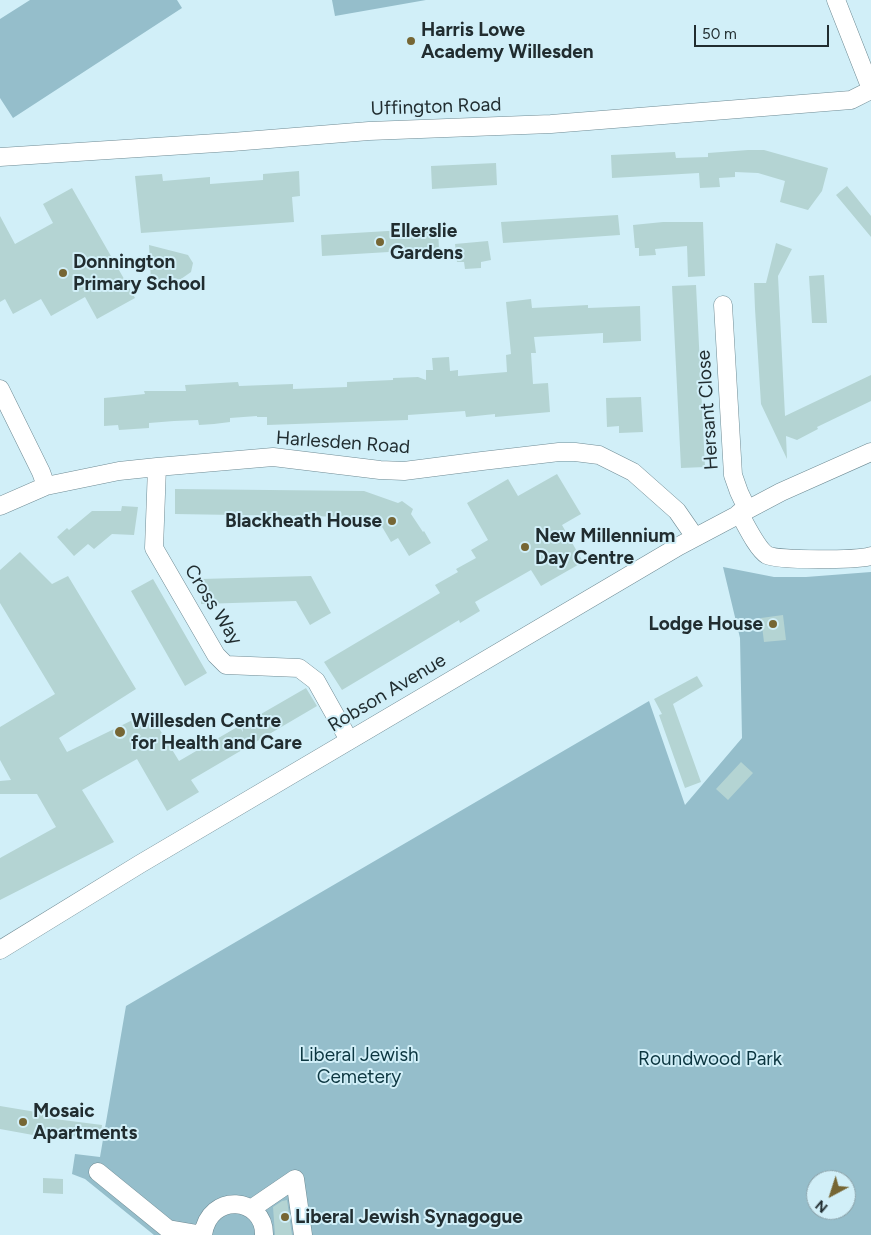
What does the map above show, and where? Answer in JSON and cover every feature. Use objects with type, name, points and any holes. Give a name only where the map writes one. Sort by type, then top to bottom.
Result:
[{"type":"street","points":[[836,0],[871,90]]},
{"type":"street","name":"Uffington Road","points":[[0,157],[369,131],[550,124],[669,115],[851,100],[871,90]]},
{"type":"street","name":"Hersant Close","points":[[723,305],[733,475],[743,511]]},
{"type":"street","points":[[0,389],[46,486]]},
{"type":"street","name":"Harlesden Road","points":[[0,506],[46,486],[119,471],[157,466],[273,457],[380,470],[404,471],[559,452],[575,452],[599,455],[633,472],[676,511],[695,537]]},
{"type":"street","points":[[695,537],[782,492],[871,452]]},
{"type":"street","name":"Cross Way","points":[[157,466],[154,548],[216,655],[226,665],[299,668],[316,681],[349,740]]},
{"type":"street","points":[[743,511],[761,550],[765,554],[800,559],[871,556]]},
{"type":"street","name":"Robson Avenue","points":[[0,950],[140,864],[695,537]]},
{"type":"street","points":[[98,1172],[168,1229],[203,1235],[205,1224],[217,1208],[227,1204],[237,1204],[251,1209],[261,1221],[264,1235]]},
{"type":"street","points":[[251,1209],[295,1179],[303,1235]]},
{"type":"green space","points":[[30,0],[177,0],[182,8],[13,118],[0,98],[0,19]]},
{"type":"green space","points":[[332,0],[426,0],[335,16]]},
{"type":"green space","points":[[723,567],[774,577],[806,577],[871,572],[871,1235],[154,1235],[85,1179],[72,1174],[75,1154],[100,1157],[126,1006],[649,701],[685,805],[742,738],[740,638]]},
{"type":"building","points":[[764,150],[828,168],[822,191],[808,210],[780,202],[785,181],[758,173],[735,172],[735,177],[719,178],[720,187],[700,188],[699,173],[612,178],[611,155],[675,152],[676,158],[708,157],[708,153]]},
{"type":"building","name":"Ellerslie Gardens","points":[[496,163],[497,185],[432,189],[431,166]]},
{"type":"building","points":[[299,171],[300,196],[292,197],[294,222],[141,233],[135,176],[162,174],[163,181],[210,177],[210,184],[263,180],[263,174]]},
{"type":"building","points":[[847,186],[871,216],[871,237],[836,195]]},
{"type":"building","points":[[72,188],[135,298],[97,319],[85,297],[51,316],[41,299],[13,314],[5,299],[0,302],[0,216],[15,244],[53,223],[43,204]]},
{"type":"building","name":"Ellerslie Gardens","points":[[618,215],[620,235],[503,243],[501,222]]},
{"type":"building","points":[[663,222],[703,222],[705,276],[688,277],[687,246],[655,249],[656,255],[639,256],[639,248],[635,248],[633,225]]},
{"type":"building","name":"Ellerslie Gardens","points":[[438,228],[439,249],[322,256],[321,235]]},
{"type":"building","points":[[488,241],[491,260],[481,262],[481,268],[465,269],[464,262],[457,262],[455,244]]},
{"type":"building","points":[[776,243],[792,249],[778,276],[785,416],[871,375],[871,401],[817,427],[818,429],[797,440],[786,436],[787,459],[761,404],[755,309],[754,283],[766,283]]},
{"type":"building","points":[[149,245],[188,255],[193,263],[191,272],[181,279],[151,281]]},
{"type":"building","points":[[824,275],[827,323],[812,323],[809,276]]},
{"type":"building","points":[[696,285],[705,467],[681,468],[672,286]]},
{"type":"building","points":[[531,299],[532,308],[588,305],[588,308],[640,306],[641,341],[603,343],[603,333],[534,337],[536,353],[531,353],[533,384],[548,383],[550,412],[495,417],[495,414],[466,417],[465,411],[408,415],[408,420],[267,425],[267,417],[257,416],[230,418],[230,422],[199,425],[198,420],[149,423],[149,428],[119,430],[118,425],[104,426],[104,398],[145,394],[144,391],[186,391],[185,385],[238,382],[239,386],[293,384],[293,389],[347,387],[347,382],[393,380],[393,378],[418,377],[426,380],[426,370],[433,370],[432,358],[449,357],[450,371],[458,370],[458,376],[507,372],[506,355],[511,354],[506,302]]},
{"type":"building","points":[[641,397],[643,432],[619,433],[619,426],[607,427],[606,398]]},
{"type":"building","name":"New Millennium Day Centre","points":[[557,474],[581,514],[562,525],[583,562],[541,586],[531,570],[475,602],[480,611],[460,623],[459,620],[342,690],[324,662],[440,593],[435,585],[458,572],[456,569],[476,558],[471,550],[488,540],[467,503],[508,479],[518,496]]},
{"type":"building","points":[[175,489],[364,491],[398,503],[402,501],[413,509],[411,514],[431,543],[409,556],[398,538],[391,542],[381,525],[358,517],[175,514]]},
{"type":"building","points":[[122,506],[138,507],[134,535],[112,534],[94,549],[88,544],[74,556],[57,537],[67,528],[69,530],[92,511],[121,511]]},
{"type":"building","name":"Willesden Centre for Health and Care","points":[[20,552],[52,584],[68,576],[136,689],[59,738],[67,752],[149,712],[179,761],[239,726],[243,732],[242,725],[306,688],[317,706],[191,780],[199,792],[167,811],[137,759],[82,790],[114,842],[0,900],[0,858],[56,827],[37,794],[0,794],[0,781],[11,780],[0,760],[0,727],[55,694],[0,603],[0,570]]},
{"type":"building","points":[[311,576],[331,613],[310,625],[296,601],[201,604],[201,579]]},
{"type":"building","points":[[153,579],[207,673],[185,686],[131,591]]},
{"type":"building","name":"Lodge House","points":[[783,615],[786,640],[764,642],[761,618]]},
{"type":"building","points":[[697,676],[703,686],[673,704],[701,782],[685,788],[659,715],[662,714],[654,699]]},
{"type":"building","points":[[741,762],[753,773],[728,800],[716,789]]},
{"type":"building","points":[[0,1106],[48,1114],[47,1118],[102,1125],[100,1140],[45,1132],[44,1137],[0,1129]]},
{"type":"building","points":[[43,1178],[63,1179],[63,1194],[43,1193]]},
{"type":"building","name":"Liberal Jewish Synagogue","points":[[287,1200],[292,1235],[275,1235],[273,1207]]},
{"type":"place","name":"Harris Lowe Academy Willesden","points":[[411,41]]},
{"type":"place","name":"Ellerslie Gardens","points":[[380,242]]},
{"type":"place","name":"Donnington Primary School","points":[[63,273]]},
{"type":"place","name":"Blackheath House","points":[[392,521]]},
{"type":"place","name":"New Millennium Day Centre","points":[[525,547]]},
{"type":"place","name":"Lodge House","points":[[773,624]]},
{"type":"place","name":"Willesden Centre for Health and Care","points":[[120,732]]},
{"type":"place","name":"Mosaic Apartments","points":[[23,1122]]},
{"type":"place","name":"Liberal Jewish Synagogue","points":[[285,1217]]},
{"type":"park label","name":"Roundwood Park","points":[[710,1059]]},
{"type":"park label","name":"Liberal Jewish Cemetery","points":[[359,1066]]}]
